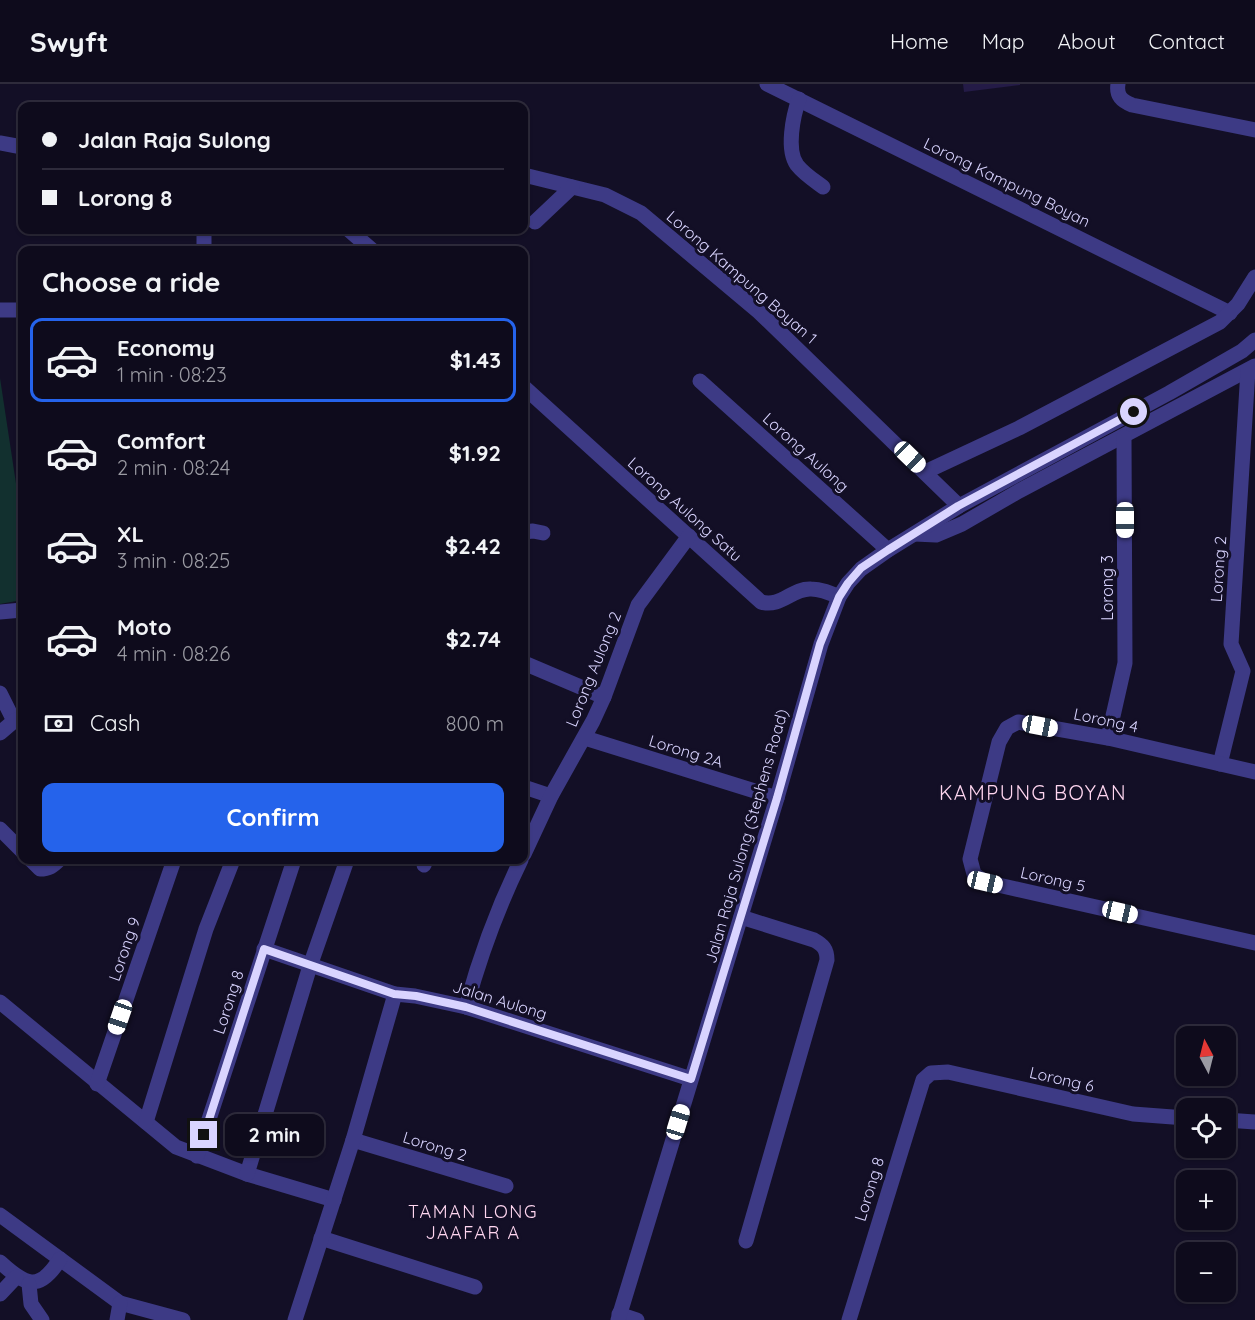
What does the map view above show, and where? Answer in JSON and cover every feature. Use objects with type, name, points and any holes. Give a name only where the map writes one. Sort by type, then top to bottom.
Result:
[{"type":"street","name":"Lorong Kampung Boyan","points":[[767,84],[1230,313]]},
{"type":"street","points":[[1118,84],[1118,96],[1122,101],[1132,105],[1255,130]]},
{"type":"street","points":[[799,99],[792,127],[795,162],[823,187]]},
{"type":"street","points":[[0,143],[18,146]]},
{"type":"street","name":"Lorong Kampung Boyan 1","points":[[528,176],[605,195],[641,213],[759,312],[958,506]]},
{"type":"street","points":[[535,222],[572,187]]},
{"type":"street","points":[[354,234],[367,246]]},
{"type":"street","points":[[925,472],[1019,428],[1220,322],[1247,293],[1255,277]]},
{"type":"street","points":[[0,310],[18,310]]},
{"type":"street","name":"Jalan Raja Sulong (Stephens Road)","points":[[619,1317],[777,798],[820,644],[839,597],[848,583],[861,568],[958,506],[1042,463],[1198,377],[1242,351],[1255,340]]},
{"type":"street","points":[[915,534],[936,535],[962,524],[1019,491],[1252,368]]},
{"type":"street","name":"Lorong 2","points":[[1220,764],[1243,672],[1231,645],[1252,368]]},
{"type":"street","name":"Lorong Aulong","points":[[700,381],[888,550]]},
{"type":"street","name":"Lorong Aulong Satu","points":[[528,391],[761,602],[769,604],[778,602],[797,591],[809,588],[820,589],[839,597]]},
{"type":"street","name":"Lorong 3","points":[[1108,738],[1125,663],[1124,437]]},
{"type":"street","points":[[528,532],[543,533]]},
{"type":"street","name":"Lorong Aulong 2","points":[[528,845],[551,796],[585,738],[604,697],[638,605],[689,536]]},
{"type":"street","points":[[0,612],[18,610]]},
{"type":"street","points":[[528,665],[604,697]]},
{"type":"street","points":[[0,693],[18,719],[0,732]]},
{"type":"street","name":"Lorong 4","points":[[985,882],[974,874],[970,859],[999,742],[1007,728],[1018,722],[1108,738],[1255,772]]},
{"type":"street","name":"Lorong 2A","points":[[585,738],[777,798]]},
{"type":"street","points":[[528,788],[551,796]]},
{"type":"street","points":[[0,829],[18,848]]},
{"type":"street","points":[[35,864],[40,869],[53,864]]},
{"type":"street","name":"Lorong 9","points":[[97,1084],[173,864]]},
{"type":"street","points":[[146,1122],[206,929],[231,864]]},
{"type":"street","name":"Lorong 8","points":[[197,1156],[293,864]]},
{"type":"street","points":[[247,1174],[310,966],[346,864]]},
{"type":"street","points":[[466,1007],[479,961],[519,864]]},
{"type":"street","name":"Lorong 5","points":[[985,882],[1255,943]]},
{"type":"street","points":[[741,916],[814,940],[827,951],[827,960],[746,1240]]},
{"type":"street","name":"Jalan Aulong","points":[[264,949],[394,994],[416,996],[466,1007],[691,1079]]},
{"type":"street","points":[[295,1320],[353,1140],[394,994]]},
{"type":"street","points":[[0,1002],[176,1147],[247,1174],[334,1200]]},
{"type":"street","name":"Lorong 6","points":[[931,1073],[948,1072],[1133,1114],[1176,1117]]},
{"type":"street","name":"Lorong 8","points":[[849,1320],[922,1080],[931,1073]]},
{"type":"street","points":[[1236,1121],[1255,1122]]},
{"type":"street","name":"Lorong 2","points":[[353,1140],[506,1185]]},
{"type":"street","points":[[0,1215],[120,1303],[145,1315],[183,1320]]},
{"type":"street","points":[[321,1238],[475,1287]]},
{"type":"street","points":[[0,1262],[23,1280],[37,1282],[52,1272],[60,1259]]},
{"type":"street","points":[[0,1294],[23,1280]]},
{"type":"street","points":[[23,1280],[31,1304],[42,1320]]},
{"type":"street","points":[[117,1320],[120,1303]]},
{"type":"street","points":[[619,1317],[638,1320]]},
{"type":"green space","points":[[0,378],[18,497],[18,601],[0,604]]},
{"type":"building","points":[[963,84],[1020,84],[1020,85],[964,92]]},
{"type":"district","name":"KAMPUNG BOYAN","points":[[1033,792]]},
{"type":"district","name":"TAMAN LONG JAAFAR A","points":[[473,1221]]},
{"type":"route","points":[[204,1135],[264,949],[394,994],[416,996],[466,1007],[691,1079],[777,798],[820,644],[839,597],[848,583],[861,568],[958,506],[1134,412]]}]
